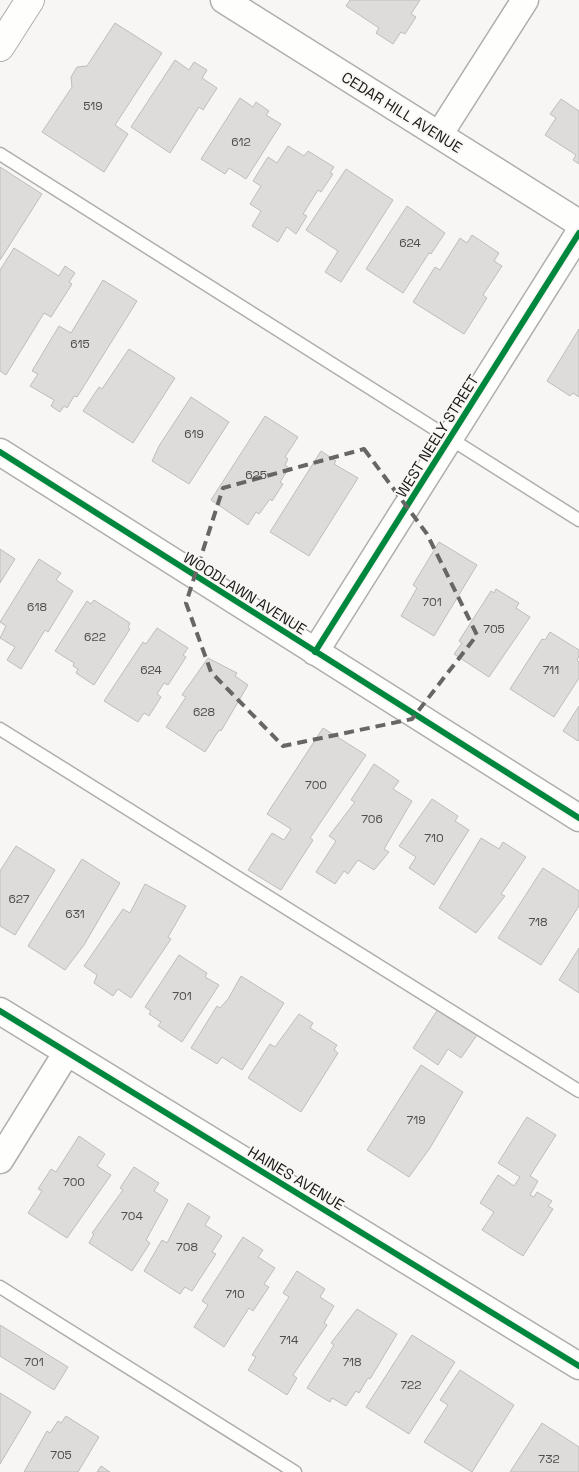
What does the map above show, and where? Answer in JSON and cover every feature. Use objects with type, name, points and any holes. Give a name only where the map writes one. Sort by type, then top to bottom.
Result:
[{"type":"main road","points":[[0,47],[30,0]]},
{"type":"street","points":[[439,136],[525,0]]},
{"type":"street","name":"CEDAR HILL AVENUE","points":[[234,3],[439,136],[579,223]]},
{"type":"street","name":"WEST NEELY STREET","points":[[316,652],[579,233]]},
{"type":"street","name":"WOODLAWN AVENUE","points":[[0,452],[579,818]]},
{"type":"street","name":"HAINES AVENUE","points":[[0,1011],[579,1366]]},
{"type":"street","points":[[0,1160],[67,1052]]},
{"type":"lane","points":[[0,154],[579,520]]},
{"type":"lane","points":[[0,729],[579,1091]]},
{"type":"lane","points":[[0,1287],[295,1472]]},
{"type":"highlighted area","points":[[364,449],[427,534],[477,635],[412,719],[283,746],[211,672],[186,603],[223,488]]},
{"type":"building","points":[[350,0],[420,0],[411,14],[416,17],[405,34],[401,32],[393,44],[376,33],[379,28],[346,6]]},
{"type":"building","points":[[115,23],[162,53],[115,125],[128,134],[104,172],[42,132],[72,87],[71,77],[77,67],[87,66]]},
{"type":"building","points":[[175,60],[189,70],[194,62],[207,70],[202,78],[217,88],[203,110],[199,107],[170,153],[131,127]]},
{"type":"building","points":[[240,98],[253,107],[256,102],[269,111],[266,115],[281,124],[246,179],[229,168],[225,174],[201,159]]},
{"type":"building","points":[[561,99],[579,111],[579,164],[573,160],[576,155],[545,135],[556,118],[550,114]]},
{"type":"building","points":[[288,146],[304,156],[308,151],[334,167],[330,173],[333,174],[321,192],[318,190],[303,214],[307,216],[296,234],[287,227],[278,242],[252,226],[261,211],[250,204],[261,186],[253,181],[268,157],[277,163]]},
{"type":"building","points":[[0,167],[42,194],[0,260]]},
{"type":"building","points":[[346,169],[393,200],[341,282],[325,272],[338,251],[306,230]]},
{"type":"building","points":[[407,206],[445,233],[431,254],[429,253],[403,293],[366,269]]},
{"type":"building","points":[[472,235],[499,253],[494,261],[502,266],[483,295],[487,298],[464,334],[413,302],[435,267],[440,270],[460,238],[467,243]]},
{"type":"building","points":[[14,248],[59,276],[65,266],[75,273],[69,282],[72,284],[51,317],[44,313],[6,375],[0,371],[0,270]]},
{"type":"building","points":[[103,280],[137,301],[77,397],[74,396],[67,408],[64,406],[60,412],[51,406],[54,400],[30,386],[38,374],[32,371],[59,326],[71,333]]},
{"type":"building","points":[[579,329],[579,397],[573,393],[570,396],[547,381]]},
{"type":"building","points":[[129,349],[175,378],[133,443],[83,411],[99,387],[102,389]]},
{"type":"building","points":[[191,397],[229,422],[189,484],[152,461],[159,446]]},
{"type":"building","points":[[265,416],[298,437],[285,457],[288,459],[285,465],[289,468],[280,482],[283,484],[272,501],[270,499],[259,514],[256,512],[248,525],[211,500]]},
{"type":"building","points":[[321,451],[336,461],[334,464],[358,478],[309,556],[270,532]]},
{"type":"building","points":[[439,542],[477,565],[434,636],[401,616],[417,588],[413,585]]},
{"type":"building","points":[[0,549],[15,559],[0,583]]},
{"type":"building","points":[[39,559],[61,573],[56,580],[73,591],[48,632],[45,630],[21,669],[7,660],[15,647],[0,638],[6,626],[0,622]]},
{"type":"building","points":[[496,589],[519,603],[516,608],[530,617],[489,677],[454,654],[462,643],[459,641],[491,591],[494,593]]},
{"type":"building","points":[[94,600],[130,623],[128,627],[130,629],[94,685],[76,673],[78,669],[73,666],[74,663],[55,651],[87,601],[91,604]]},
{"type":"building","points":[[157,628],[188,648],[183,655],[186,657],[168,685],[164,683],[157,694],[161,697],[149,716],[144,713],[138,722],[104,701],[143,642],[146,644]]},
{"type":"building","points":[[550,632],[579,650],[577,660],[579,662],[579,678],[554,717],[510,689],[542,639],[545,640]]},
{"type":"building","points":[[208,658],[237,673],[235,676],[248,685],[221,731],[219,730],[205,752],[166,727],[186,697],[182,695]]},
{"type":"building","points":[[579,706],[579,740],[578,741],[563,731]]},
{"type":"building","points":[[323,728],[366,755],[310,838],[313,840],[281,890],[248,870],[272,833],[284,840],[291,829],[267,814]]},
{"type":"building","points":[[374,764],[399,781],[393,789],[412,801],[384,849],[389,852],[374,870],[358,860],[348,874],[344,871],[335,884],[316,872],[336,841],[329,836],[355,802],[351,800]]},
{"type":"building","points":[[432,799],[458,816],[455,821],[469,830],[434,885],[409,868],[416,857],[399,846]]},
{"type":"building","points":[[481,838],[499,849],[503,842],[526,857],[501,894],[505,896],[476,933],[439,908]]},
{"type":"building","points":[[16,846],[55,870],[15,935],[0,926],[0,871]]},
{"type":"building","points":[[82,859],[120,883],[84,945],[65,970],[28,946]]},
{"type":"building","points":[[543,868],[579,891],[579,906],[541,965],[498,938]]},
{"type":"building","points":[[145,884],[186,906],[168,937],[171,939],[131,998],[118,989],[113,996],[94,983],[97,975],[84,966],[123,909],[130,913]]},
{"type":"building","points":[[579,948],[579,993],[559,980]]},
{"type":"building","points":[[179,955],[207,973],[205,977],[219,985],[182,1042],[158,1026],[161,1022],[149,1014],[151,1011],[145,1007]]},
{"type":"building","points":[[241,976],[284,1003],[242,1070],[222,1057],[217,1064],[191,1048],[217,1006],[220,1008],[228,999]]},
{"type":"building","points":[[438,1009],[477,1035],[461,1058],[448,1049],[438,1065],[413,1048]]},
{"type":"building","points":[[299,1014],[313,1023],[310,1028],[337,1045],[334,1050],[338,1053],[301,1112],[248,1078],[270,1044],[275,1047]]},
{"type":"building","points":[[421,1065],[463,1092],[430,1148],[409,1177],[367,1150]]},
{"type":"building","points":[[527,1117],[556,1135],[530,1176],[538,1181],[530,1195],[534,1197],[537,1192],[552,1201],[548,1206],[553,1209],[523,1256],[482,1230],[494,1212],[480,1203],[498,1175],[514,1186],[520,1177],[498,1163]]},
{"type":"building","points":[[79,1136],[105,1154],[97,1166],[111,1175],[67,1238],[28,1213],[42,1191],[38,1189],[51,1169],[56,1172]]},
{"type":"building","points":[[134,1167],[159,1183],[154,1191],[168,1200],[146,1240],[150,1243],[132,1271],[89,1243],[94,1234],[92,1233],[123,1190],[120,1188]]},
{"type":"building","points":[[188,1203],[210,1217],[205,1225],[222,1236],[212,1252],[216,1254],[192,1291],[185,1287],[180,1294],[144,1271],[162,1240],[167,1243]]},
{"type":"building","points":[[243,1237],[263,1250],[258,1257],[275,1268],[264,1284],[269,1287],[253,1311],[249,1308],[224,1347],[194,1327],[208,1305],[202,1301]]},
{"type":"building","points":[[297,1271],[325,1289],[320,1297],[334,1306],[324,1323],[327,1325],[293,1375],[297,1378],[287,1395],[248,1370],[256,1357],[252,1355],[289,1297],[283,1293]]},
{"type":"building","points":[[357,1309],[397,1334],[370,1379],[368,1378],[359,1393],[356,1391],[346,1406],[332,1398],[330,1402],[307,1388],[334,1345],[331,1343]]},
{"type":"building","points":[[0,1325],[68,1367],[54,1390],[0,1356]]},
{"type":"building","points":[[412,1335],[455,1362],[409,1434],[366,1407]]},
{"type":"building","points":[[460,1370],[514,1405],[472,1472],[424,1442],[448,1405],[440,1400]]},
{"type":"building","points":[[0,1393],[31,1412],[0,1464]]},
{"type":"building","points":[[66,1416],[99,1437],[78,1472],[24,1472],[47,1431],[50,1433],[58,1421],[61,1423]]},
{"type":"building","points":[[542,1423],[579,1447],[579,1472],[510,1472]]},
{"type":"building","points":[[101,1466],[110,1472],[97,1472]]},
{"type":"cycle path","points":[[315,652],[579,233]]},
{"type":"cycle path","points":[[0,452],[579,818]]},
{"type":"cycle path","points":[[0,1011],[579,1366]]}]
